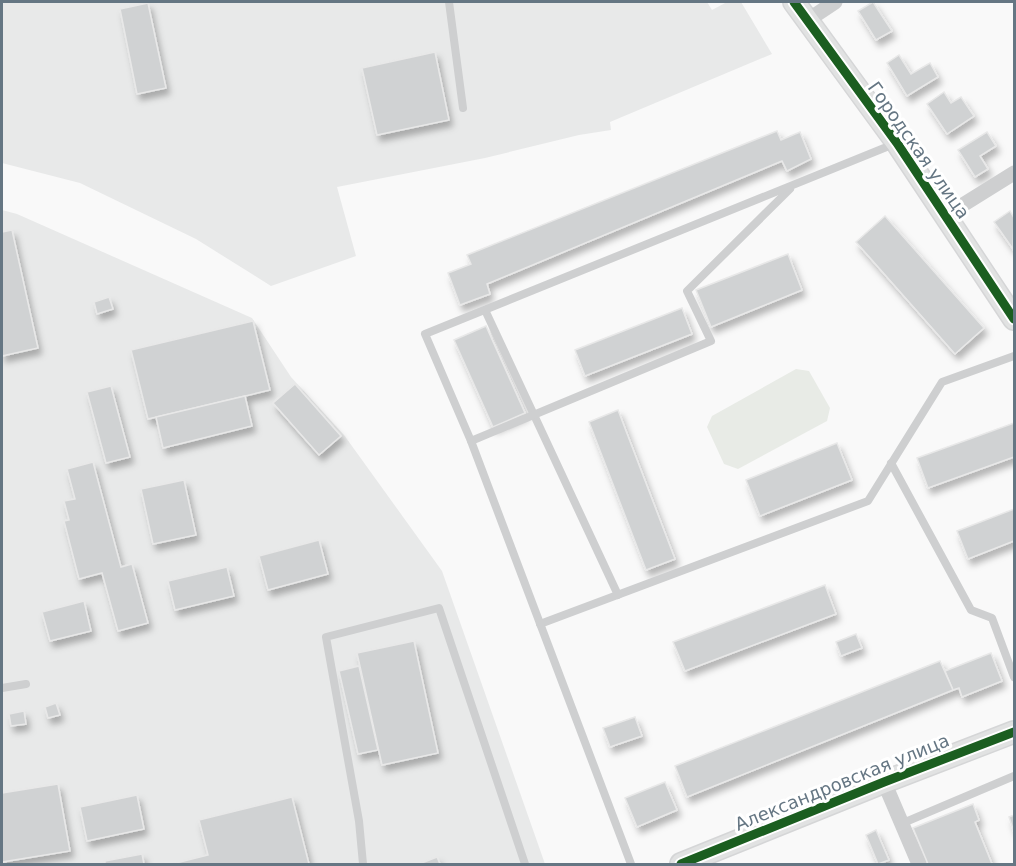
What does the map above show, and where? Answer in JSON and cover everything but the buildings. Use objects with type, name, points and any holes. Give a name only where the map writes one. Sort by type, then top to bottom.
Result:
[{"type":"street","name":"Городская улица","points":[[794,2],[897,143],[1014,319]]},
{"type":"street","points":[[808,20],[835,2]]},
{"type":"street","points":[[945,216],[1014,173]]},
{"type":"street","name":"Александровская улица","points":[[681,864],[1014,732]]},
{"type":"street","points":[[884,782],[919,864]]},
{"type":"lane","points":[[449,2],[463,108]]},
{"type":"lane","points":[[631,864],[471,441],[425,334],[897,143]]},
{"type":"lane","points":[[471,441],[711,341],[687,291],[794,186]]},
{"type":"lane","points":[[485,310],[618,595]]},
{"type":"lane","points":[[540,624],[868,501],[942,382],[1014,356]]},
{"type":"lane","points":[[891,463],[971,610],[992,618],[1014,677]]},
{"type":"lane","points":[[363,864],[359,821],[326,637],[439,608],[525,864]]},
{"type":"lane","points":[[2,688],[26,684]]},
{"type":"lane","points":[[903,822],[1014,776]]},
{"type":"shaded area","points":[[2,2],[707,2],[712,10],[727,2],[741,2],[772,54],[610,122],[611,130],[337,187],[356,256],[271,286],[196,239],[80,183],[2,163]]},
{"type":"shaded area","points":[[2,210],[17,214],[252,318],[291,377],[344,435],[442,571],[545,864],[2,864]]},
{"type":"shaded area","points":[[796,369],[809,371],[830,408],[827,421],[738,469],[724,464],[707,427],[712,416]]},
{"type":"cycle path","points":[[794,2],[897,143],[1014,319]]},
{"type":"cycle path","points":[[681,864],[1014,732]]}]
